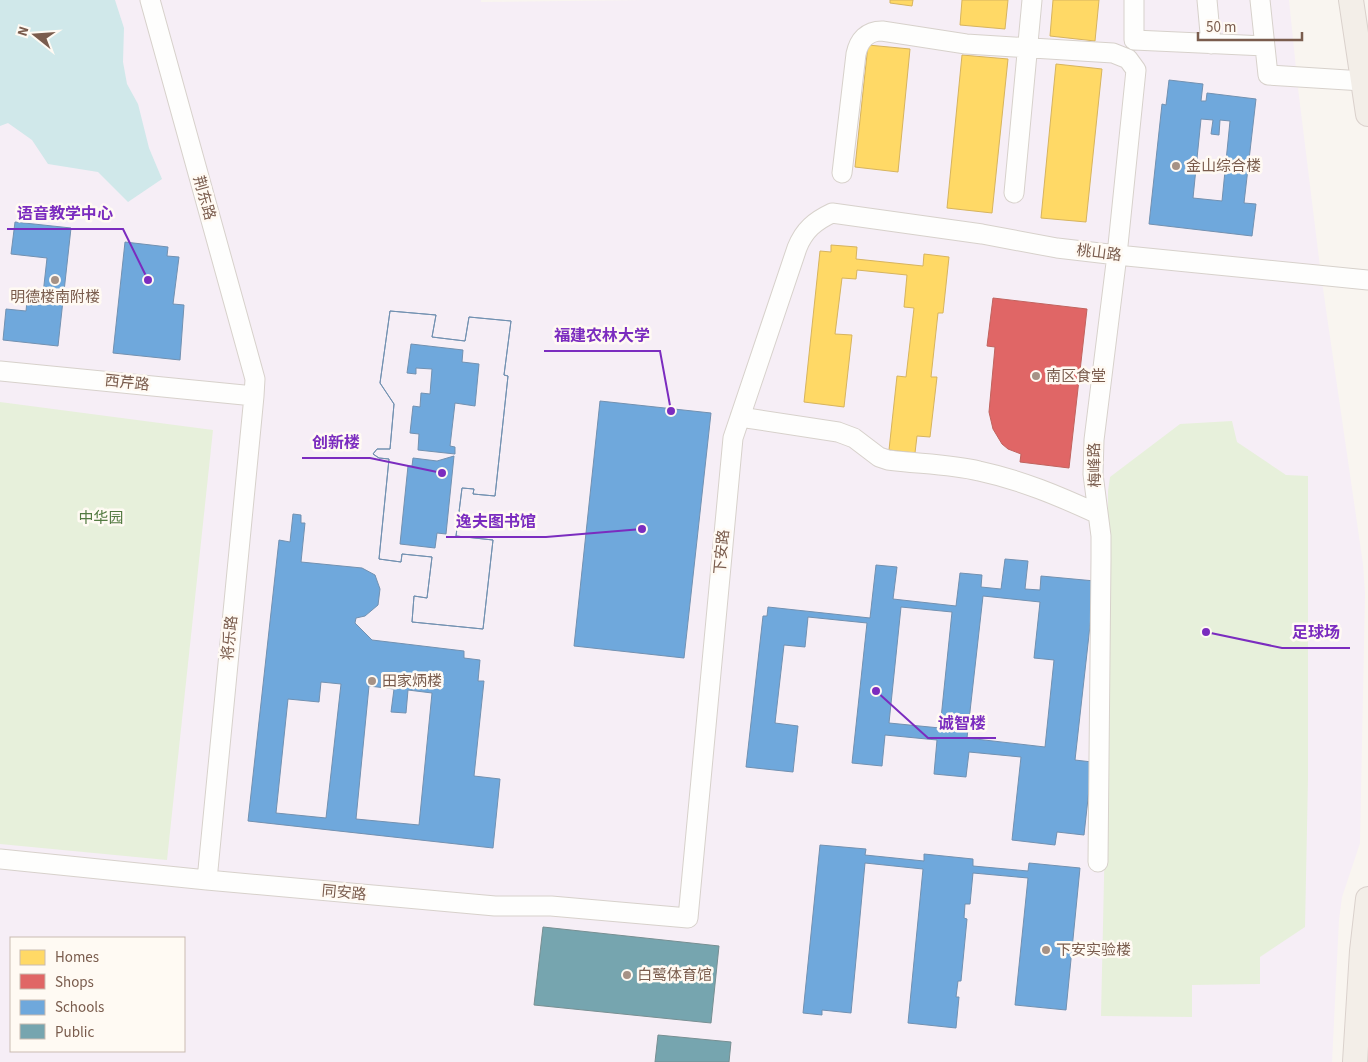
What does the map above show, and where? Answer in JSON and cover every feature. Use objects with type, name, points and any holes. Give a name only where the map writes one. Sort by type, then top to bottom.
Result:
[{"type":"main road","points":[[1352,0],[1368,114]]},
{"type":"main road","points":[[1355,1062],[1362,951],[1368,900]]},
{"type":"street","name":"荆东路","points":[[150,0],[255,379],[254,396]]},
{"type":"street","points":[[1014,193],[1032,0]]},
{"type":"street","points":[[1134,0],[1134,40],[1265,46]]},
{"type":"street","points":[[1207,0],[1211,44]]},
{"type":"street","points":[[1260,0],[1268,75],[1363,81]]},
{"type":"street","points":[[842,173],[856,54],[860,43],[867,34],[882,31],[951,42],[1028,48]]},
{"type":"street","name":"梅峰路","points":[[1028,48],[1113,53],[1128,59],[1136,70],[1117,255],[1094,440],[1093,474],[1101,558],[1098,862]]},
{"type":"street","name":"桃山路","points":[[832,213],[982,234],[1057,248],[1368,280]]},
{"type":"street","name":"下安路","points":[[688,918],[733,438],[800,238],[816,222],[832,213]]},
{"type":"street","name":"西芹路","points":[[0,371],[254,396]]},
{"type":"street","name":"将乐路","points":[[207,880],[254,396]]},
{"type":"street","points":[[740,417],[838,432],[854,438],[879,457],[888,460],[964,468],[994,475],[1033,486],[1098,514]]},
{"type":"street","name":"同安路","points":[[0,859],[495,906],[551,906],[688,918]]},
{"type":"shaded area","points":[[0,0],[481,0],[481,2],[644,0],[1289,0],[1321,275],[1363,564],[1365,593],[1360,843],[1342,897],[1339,920],[1332,1062],[0,1062]]},
{"type":"green space","name":"中华园","points":[[0,402],[213,430],[167,860],[0,844]]},
{"type":"green space","points":[[1232,421],[1237,442],[1286,475],[1308,476],[1308,779],[1305,927],[1260,957],[1260,984],[1192,985],[1192,1017],[1101,1016],[1106,787],[1108,491],[1110,477],[1180,424]]},
{"type":"water","points":[[0,0],[115,0],[124,28],[123,62],[127,84],[138,104],[149,148],[162,179],[128,202],[98,172],[48,164],[32,140],[8,123],[0,126]]},
{"type":"building: Homes","points":[[890,0],[913,0],[912,6],[890,3]]},
{"type":"building: Homes","points":[[962,0],[1008,0],[1005,29],[960,25]]},
{"type":"building: Homes","points":[[1053,0],[1099,0],[1095,41],[1050,36]]},
{"type":"building: Homes","points":[[868,45],[910,49],[898,172],[855,167]]},
{"type":"building: Homes","points":[[962,55],[1008,59],[992,213],[947,208]]},
{"type":"building: Homes","points":[[1056,64],[1102,69],[1086,222],[1041,218]]},
{"type":"building: Homes","points":[[831,245],[857,247],[856,259],[923,266],[924,254],[949,257],[943,313],[938,313],[931,377],[937,377],[930,437],[917,436],[915,453],[889,450],[897,376],[906,377],[914,308],[904,307],[907,275],[857,270],[856,279],[842,278],[835,334],[852,335],[844,407],[804,402],[820,251],[831,252]]},
{"type":"building: Shops","name":"南区食堂","points":[[993,298],[1087,309],[1069,468],[1020,462],[1021,454],[1008,449],[1002,444],[993,429],[989,412],[995,347],[987,346]]},
{"type":"building: Schools","name":"金山综合楼","points":[[1169,80],[1203,84],[1201,101],[1206,101],[1207,93],[1256,99],[1244,203],[1256,204],[1252,236],[1149,224],[1162,104],[1166,105]],"holes":[[[1201,119],[1213,120],[1211,134],[1219,135],[1220,120],[1230,121],[1222,201],[1193,198]]]},
{"type":"building: Schools","name":"明德楼南附楼","points":[[15,222],[71,228],[58,346],[3,340],[6,309],[26,311],[27,301],[42,303],[47,258],[11,254]]},
{"type":"building: Schools","points":[[125,242],[168,247],[167,256],[179,257],[173,304],[184,305],[180,360],[113,353]]},
{"type":"building: Schools","points":[[390,311],[436,315],[432,337],[465,341],[469,317],[511,321],[504,375],[508,376],[495,496],[473,494],[474,489],[462,488],[456,536],[493,540],[483,629],[412,622],[414,596],[427,598],[432,557],[402,554],[401,562],[379,559],[389,459],[379,458],[373,454],[377,449],[390,449],[394,404],[380,383]],"holes":[[[411,344],[463,350],[462,362],[479,364],[475,406],[455,403],[450,446],[455,447],[455,454],[418,450],[419,434],[410,433],[413,406],[420,407],[421,393],[430,394],[432,369],[416,368],[416,374],[407,373]],[[454,456],[446,534],[437,533],[435,548],[400,544],[408,466],[412,466],[413,458],[437,461]]]},
{"type":"building: Schools","points":[[390,311],[436,315],[432,337],[465,341],[469,317],[511,321],[504,375],[508,376],[495,496],[473,494],[474,489],[462,488],[456,536],[493,540],[483,629],[412,622],[414,596],[427,598],[432,557],[402,554],[401,562],[379,559],[389,459],[379,458],[373,454],[377,449],[390,449],[394,404],[380,383]]},
{"type":"building: Schools","points":[[600,401],[711,413],[684,658],[574,646]]},
{"type":"building: Schools","name":"田家炳楼","points":[[293,514],[301,515],[301,523],[305,523],[301,562],[362,568],[375,575],[380,589],[378,605],[365,616],[356,618],[355,623],[372,640],[464,651],[464,658],[480,660],[478,681],[484,681],[474,776],[500,779],[493,848],[248,821],[279,540],[290,542]],"holes":[[[321,682],[341,684],[326,818],[276,813],[288,699],[319,702]],[[369,686],[394,689],[391,712],[406,713],[408,690],[432,693],[419,825],[356,819]]]},
{"type":"building: Schools","points":[[1005,559],[1028,561],[1025,589],[1040,590],[1041,576],[1095,581],[1075,760],[1092,762],[1084,835],[1057,832],[1055,845],[1012,840],[1021,757],[969,752],[966,777],[934,774],[937,740],[885,735],[882,766],[852,763],[867,623],[808,617],[805,647],[784,645],[775,723],[798,726],[793,772],[746,767],[763,616],[767,616],[768,607],[870,618],[876,565],[897,567],[893,599],[956,606],[960,573],[982,575],[981,587],[1001,589]],"holes":[[[983,596],[1040,602],[1034,658],[1054,660],[1045,747],[967,738]],[[901,607],[952,612],[940,728],[889,723]]]},
{"type":"building: Schools","name":"下安实验楼","points":[[820,845],[866,849],[865,855],[924,861],[924,854],[973,859],[973,866],[1028,871],[1029,863],[1080,868],[1066,1010],[1015,1005],[1028,878],[973,873],[970,904],[965,904],[964,918],[967,919],[961,981],[958,981],[956,997],[959,997],[956,1028],[908,1023],[923,869],[865,863],[851,1013],[822,1010],[822,1015],[803,1013]]},
{"type":"building: Public","name":"白鹭体育馆","points":[[543,927],[719,946],[711,1023],[534,1005]]},
{"type":"building: Public","points":[[658,1035],[731,1042],[729,1062],[655,1062]]},
{"type":"place","name":"金山综合楼","points":[[1176,166]]},
{"type":"place","name":"明德楼南附楼","points":[[55,280]]},
{"type":"place","name":"语音教学中心","points":[[148,280]]},
{"type":"place","name":"南区食堂","points":[[1036,376]]},
{"type":"place","name":"福建农林大学","points":[[671,411]]},
{"type":"place","name":"创新楼","points":[[442,473]]},
{"type":"place","name":"逸夫图书馆","points":[[642,529]]},
{"type":"place","name":"足球场","points":[[1206,632]]},
{"type":"place","name":"田家炳楼","points":[[372,681]]},
{"type":"place","name":"诚智楼","points":[[876,691]]},
{"type":"place","name":"下安实验楼","points":[[1046,950]]},
{"type":"place","name":"白鹭体育馆","points":[[627,975]]}]
